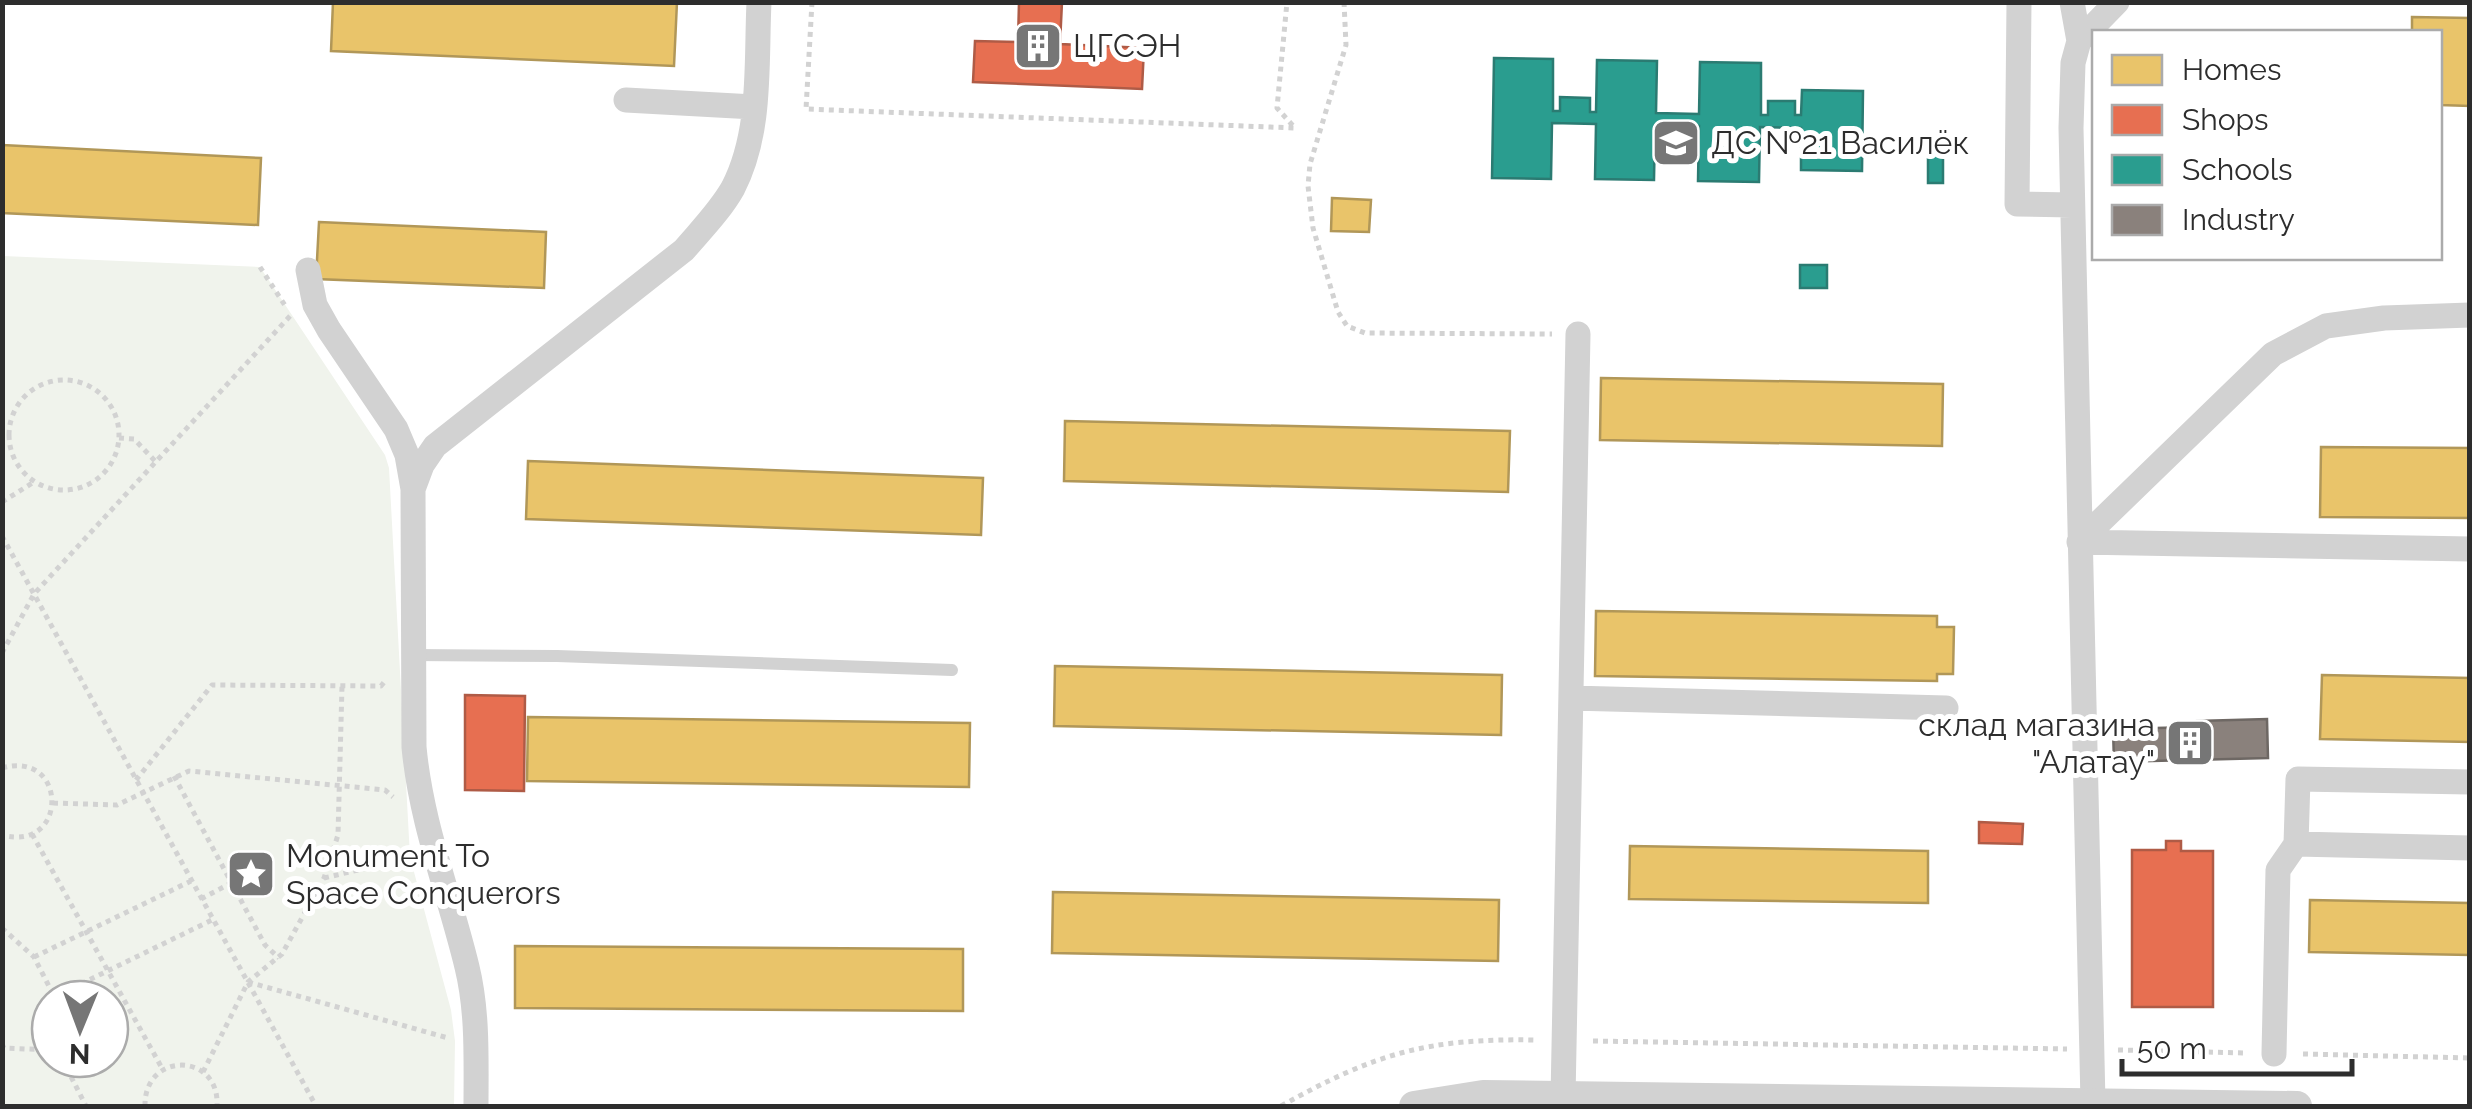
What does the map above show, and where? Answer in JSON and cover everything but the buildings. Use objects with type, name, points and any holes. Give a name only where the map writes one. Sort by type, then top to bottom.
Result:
[{"type":"street","points":[[414,489],[422,465],[435,446],[684,250],[732,188],[753,127],[758,2]]},
{"type":"street","points":[[2019,2],[2017,204],[2072,205]]},
{"type":"street","points":[[2072,2],[2080,41]]},
{"type":"street","points":[[2087,1104],[2092,1050],[2072,205],[2073,63],[2080,41],[2117,2]]},
{"type":"street","points":[[626,100],[754,108]]},
{"type":"street","points":[[308,270],[315,304],[329,330],[396,429],[407,455],[414,489],[414,747],[418,787],[467,968],[475,1022],[476,1106]]},
{"type":"street","points":[[2079,542],[2273,354],[2326,326],[2384,318],[2470,315]]},
{"type":"street","points":[[1563,1098],[1578,334]]},
{"type":"street","points":[[2079,542],[2470,549]]},
{"type":"street","points":[[1571,698],[1946,708]]},
{"type":"street","points":[[2274,1054],[2278,870],[2296,844],[2298,779],[2470,782]]},
{"type":"street","points":[[2296,844],[2470,848]]},
{"type":"street","points":[[1414,1106],[1483,1095],[2297,1106]]},
{"type":"lane","points":[[413,655],[557,656],[952,670]]},
{"type":"path","points":[[812,2],[806,109],[1294,128],[1277,108],[1286,2]]},
{"type":"path","points":[[1344,2],[1346,45],[1310,164],[1308,186],[1313,228],[1338,312],[1346,326],[1365,333],[1578,334]]},
{"type":"path","points":[[2,653],[34,594],[292,316],[260,267]]},
{"type":"path","points":[[62,380],[93,388],[114,413],[119,438],[110,464],[86,485],[66,490],[34,482],[13,458],[10,426],[24,397],[42,385],[62,380]]},
{"type":"path","points":[[119,438],[134,439],[156,462]]},
{"type":"path","points":[[2,502],[34,482]]},
{"type":"path","points":[[2,536],[316,1106]]},
{"type":"path","points":[[136,780],[212,686],[381,686],[389,677]]},
{"type":"path","points":[[204,1072],[248,982],[279,958],[324,878],[338,835],[342,686]]},
{"type":"path","points":[[2,768],[14,765],[34,770],[49,786],[53,802],[48,820],[32,834],[18,838],[2,835]]},
{"type":"path","points":[[53,802],[117,805],[188,771],[386,790],[395,798]]},
{"type":"path","points":[[174,776],[264,945],[279,958]]},
{"type":"path","points":[[32,834],[163,1070]]},
{"type":"path","points":[[324,878],[410,858],[406,842]]},
{"type":"path","points":[[34,958],[190,881]]},
{"type":"path","points":[[201,899],[231,884]]},
{"type":"path","points":[[91,979],[212,920]]},
{"type":"path","points":[[2,928],[34,958],[44,979]]},
{"type":"path","points":[[248,982],[455,1040],[453,1025]]},
{"type":"path","points":[[1281,1106],[1351,1069],[1421,1046],[1490,1039],[2470,1058]]},
{"type":"path","points":[[2,1044],[4,1048],[30,1049]]},
{"type":"path","points":[[145,1106],[148,1086],[163,1070],[184,1065],[204,1072],[216,1090],[218,1106]]},
{"type":"path","points":[[72,1079],[86,1106]]},
{"type":"shaded area","points":[[3,256],[260,267],[385,455],[389,468],[410,857],[451,1010],[455,1041],[454,1106],[3,1106]]},
{"type":"place","name":"ЦГСЭН","points":[[1038,46]]},
{"type":"place","name":"ДС №21 Василёк","points":[[1676,143]]},
{"type":"place","name":"склад магазина \"Алатау\"","points":[[2190,743]]},
{"type":"place","name":"Monument To Space Conquerors","points":[[251,874]]}]
